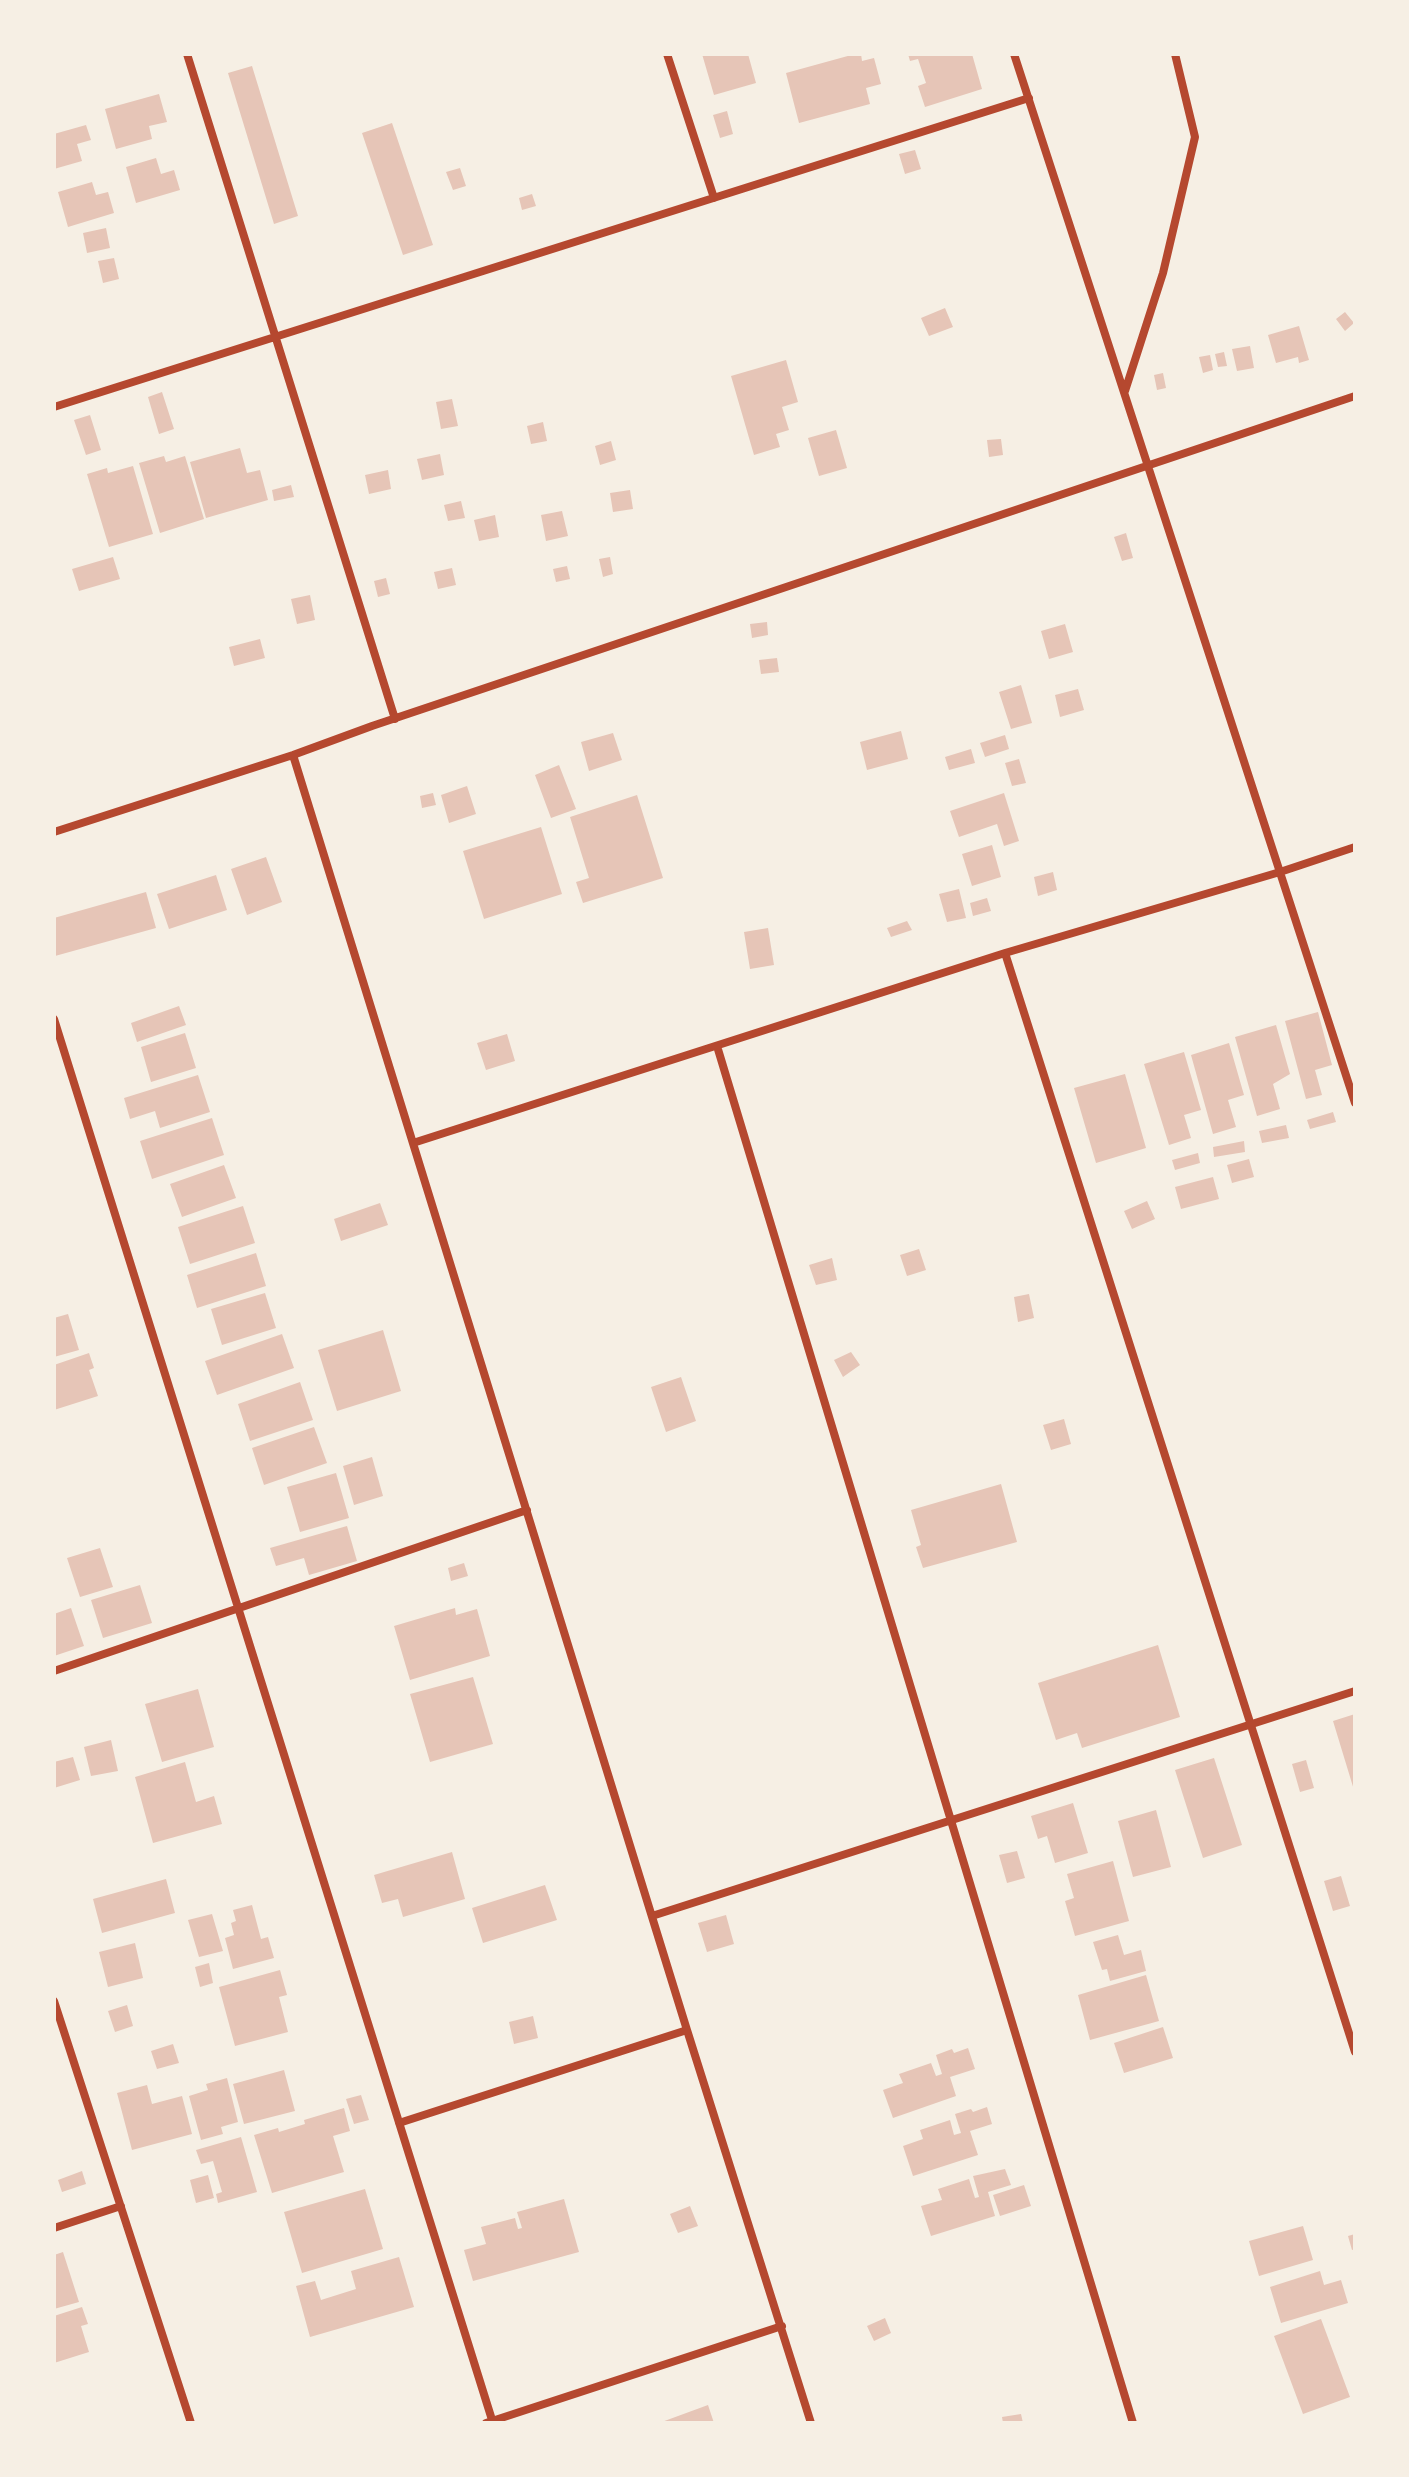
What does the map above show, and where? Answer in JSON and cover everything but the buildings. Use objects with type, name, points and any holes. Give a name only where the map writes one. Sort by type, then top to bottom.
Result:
[{"type":"street","points":[[187,54],[395,719]]},
{"type":"street","points":[[667,54],[714,198]]},
{"type":"street","points":[[1014,54],[1355,1103]]},
{"type":"street","points":[[1124,391],[1163,273],[1195,137],[1175,54]]},
{"type":"street","points":[[54,407],[1029,98]]},
{"type":"street","points":[[54,832],[293,755],[1355,396]]},
{"type":"street","points":[[293,755],[811,2423]]},
{"type":"street","points":[[413,1143],[1005,953],[1355,847]]},
{"type":"street","points":[[1005,953],[1355,2052]]},
{"type":"street","points":[[54,1019],[491,2422],[782,2326]]},
{"type":"street","points":[[717,1046],[1133,2423]]},
{"type":"street","points":[[54,1671],[527,1510]]},
{"type":"street","points":[[652,1916],[1355,1691]]},
{"type":"street","points":[[54,2001],[191,2423]]},
{"type":"street","points":[[399,2123],[687,2030]]},
{"type":"street","points":[[54,2228],[121,2206]]}]
